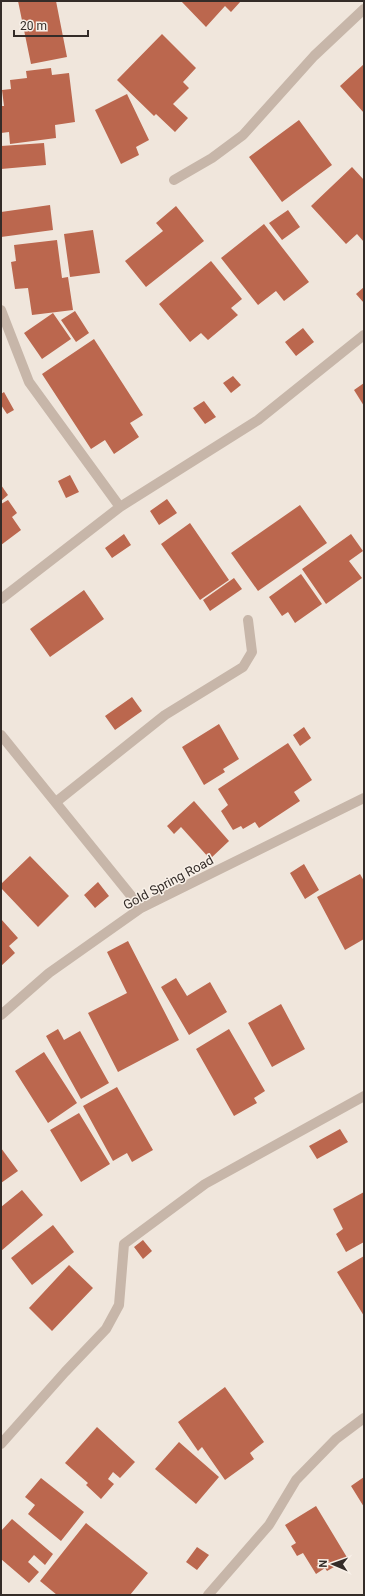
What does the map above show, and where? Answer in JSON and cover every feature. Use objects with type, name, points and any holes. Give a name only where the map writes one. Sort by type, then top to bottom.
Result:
[{"type":"street","points":[[174,180],[212,158],[243,135],[314,56],[364,9]]},
{"type":"street","points":[[1,310],[29,382],[120,507]]},
{"type":"street","points":[[1,598],[120,507],[258,420],[364,335]]},
{"type":"street","points":[[56,802],[165,715],[243,667],[252,652],[248,620]]},
{"type":"street","points":[[1,734],[141,908]]},
{"type":"street","name":"Gold Spring Road","points":[[1,1015],[49,973],[141,908],[364,798]]},
{"type":"street","points":[[1,1444],[65,1372],[106,1329],[119,1305],[124,1244],[205,1184],[364,1096]]},
{"type":"street","points":[[208,1595],[269,1525],[296,1480],[336,1439],[364,1418]]},
{"type":"building","points":[[18,1],[56,1],[67,57],[31,64]]},
{"type":"building","points":[[181,1],[241,1],[231,12],[225,6],[206,27]]},
{"type":"building","points":[[162,34],[196,68],[183,82],[189,88],[173,104],[188,118],[175,132],[156,114],[154,116],[117,80]]},
{"type":"building","points":[[364,64],[364,113],[340,86]]},
{"type":"building","points":[[51,68],[52,75],[69,73],[75,122],[55,125],[56,138],[10,144],[9,132],[1,133],[1,106],[4,106],[2,90],[11,89],[10,80],[27,78],[26,71]]},
{"type":"building","points":[[127,94],[149,140],[136,147],[139,155],[121,164],[95,110]]},
{"type":"building","points":[[299,120],[332,165],[282,202],[249,157]]},
{"type":"building","points":[[44,143],[46,165],[1,169],[1,146]]},
{"type":"building","points":[[352,167],[364,180],[364,242],[357,234],[346,244],[311,206]]},
{"type":"building","points":[[50,205],[53,230],[1,237],[1,212]]},
{"type":"building","points":[[176,206],[204,241],[146,287],[125,261],[163,231],[156,223]]},
{"type":"building","points":[[288,210],[300,227],[282,240],[269,223]]},
{"type":"building","points":[[264,224],[309,282],[284,301],[276,291],[258,305],[221,258]]},
{"type":"building","points":[[93,230],[100,273],[70,277],[64,234]]},
{"type":"building","points":[[57,240],[62,278],[68,277],[73,310],[32,315],[28,288],[15,289],[11,262],[16,261],[14,245]]},
{"type":"building","points":[[211,261],[242,299],[231,308],[238,315],[208,340],[201,333],[190,342],[159,304]]},
{"type":"building","points":[[364,287],[364,303],[356,294]]},
{"type":"building","points":[[75,311],[89,333],[76,342],[61,320]]},
{"type":"building","points":[[53,313],[71,339],[42,359],[24,333]]},
{"type":"building","points":[[303,328],[314,342],[296,356],[285,342]]},
{"type":"building","points":[[94,339],[143,415],[130,423],[139,437],[114,454],[105,440],[91,449],[42,374]]},
{"type":"building","points":[[233,376],[241,385],[231,393],[223,383]]},
{"type":"building","points":[[364,383],[364,406],[354,390]]},
{"type":"building","points":[[4,392],[14,410],[7,414],[1,405],[1,394]]},
{"type":"building","points":[[204,401],[216,417],[205,424],[193,408]]},
{"type":"building","points":[[70,475],[79,492],[66,498],[58,481]]},
{"type":"building","points":[[1,485],[8,495],[1,501]]},
{"type":"building","points":[[167,499],[177,513],[159,525],[150,511]]},
{"type":"building","points":[[8,500],[17,513],[12,517],[21,530],[1,545],[1,504]]},
{"type":"building","points":[[300,505],[327,543],[258,591],[231,553]]},
{"type":"building","points":[[190,523],[229,580],[200,600],[161,544]]},
{"type":"building","points":[[124,534],[131,545],[112,558],[105,548]]},
{"type":"building","points":[[351,534],[363,551],[349,561],[362,578],[326,604],[302,569]]},
{"type":"building","points":[[301,574],[322,604],[295,623],[288,612],[282,616],[269,597]]},
{"type":"building","points":[[234,578],[242,589],[210,611],[203,600]]},
{"type":"building","points":[[84,590],[104,619],[50,657],[30,629]]},
{"type":"building","points":[[132,697],[142,711],[115,730],[105,716]]},
{"type":"building","points":[[219,724],[239,759],[223,769],[225,772],[204,785],[182,747]]},
{"type":"building","points":[[304,727],[311,738],[300,746],[293,735]]},
{"type":"building","points":[[288,743],[312,780],[294,792],[300,801],[259,828],[255,822],[243,829],[241,826],[233,830],[221,811],[228,805],[218,789]]},
{"type":"building","points":[[194,801],[229,841],[210,859],[181,827],[174,834],[167,826]]},
{"type":"building","points":[[30,856],[69,896],[38,927],[1,888],[1,884]]},
{"type":"building","points":[[304,864],[319,890],[305,899],[290,873]]},
{"type":"building","points":[[360,874],[364,881],[364,939],[345,950],[317,897]]},
{"type":"building","points":[[98,882],[109,896],[95,908],[84,895]]},
{"type":"building","points":[[1,919],[18,938],[9,946],[15,953],[1,966]]},
{"type":"building","points":[[128,941],[179,1040],[118,1072],[88,1013],[127,993],[107,952]]},
{"type":"building","points":[[176,978],[187,996],[210,982],[227,1012],[189,1035],[161,987]]},
{"type":"building","points":[[281,1004],[305,1049],[272,1067],[248,1023]]},
{"type":"building","points":[[58,1029],[64,1040],[80,1031],[109,1083],[81,1099],[46,1036]]},
{"type":"building","points":[[229,1029],[265,1091],[254,1098],[257,1103],[234,1116],[196,1049]]},
{"type":"building","points":[[44,1052],[77,1103],[48,1123],[15,1071]]},
{"type":"building","points":[[117,1087],[153,1150],[132,1162],[127,1153],[113,1161],[83,1106]]},
{"type":"building","points":[[79,1113],[110,1164],[81,1182],[50,1130]]},
{"type":"building","points":[[340,1129],[348,1142],[317,1159],[309,1146]]},
{"type":"building","points":[[1,1148],[18,1171],[1,1183]]},
{"type":"building","points":[[22,1190],[43,1215],[1,1251],[1,1207]]},
{"type":"building","points":[[364,1192],[364,1242],[346,1252],[336,1234],[343,1229],[333,1209]]},
{"type":"building","points":[[53,1225],[74,1252],[32,1285],[11,1258]]},
{"type":"building","points":[[143,1240],[152,1251],[143,1259],[134,1247]]},
{"type":"building","points":[[364,1256],[364,1316],[337,1272]]},
{"type":"building","points":[[69,1265],[93,1288],[52,1331],[29,1308]]},
{"type":"building","points":[[225,1387],[264,1442],[250,1453],[254,1459],[225,1480],[202,1447],[198,1451],[178,1422]]},
{"type":"building","points":[[97,1427],[135,1462],[120,1478],[113,1472],[108,1479],[114,1484],[101,1499],[86,1485],[88,1483],[65,1463]]},
{"type":"building","points":[[179,1442],[219,1477],[196,1504],[155,1469]]},
{"type":"building","points":[[364,1477],[364,1507],[351,1486]]},
{"type":"building","points":[[41,1478],[84,1512],[61,1541],[28,1514],[35,1505],[25,1497]]},
{"type":"building","points":[[316,1506],[348,1559],[327,1571],[325,1568],[316,1574],[303,1553],[297,1556],[291,1546],[296,1543],[285,1525]]},
{"type":"building","points":[[12,1519],[53,1554],[45,1565],[34,1555],[28,1562],[39,1572],[29,1583],[1,1559],[1,1531]]},
{"type":"building","points":[[86,1523],[148,1573],[130,1595],[57,1595],[40,1581]]},
{"type":"building","points":[[197,1547],[209,1555],[197,1570],[186,1562]]}]
